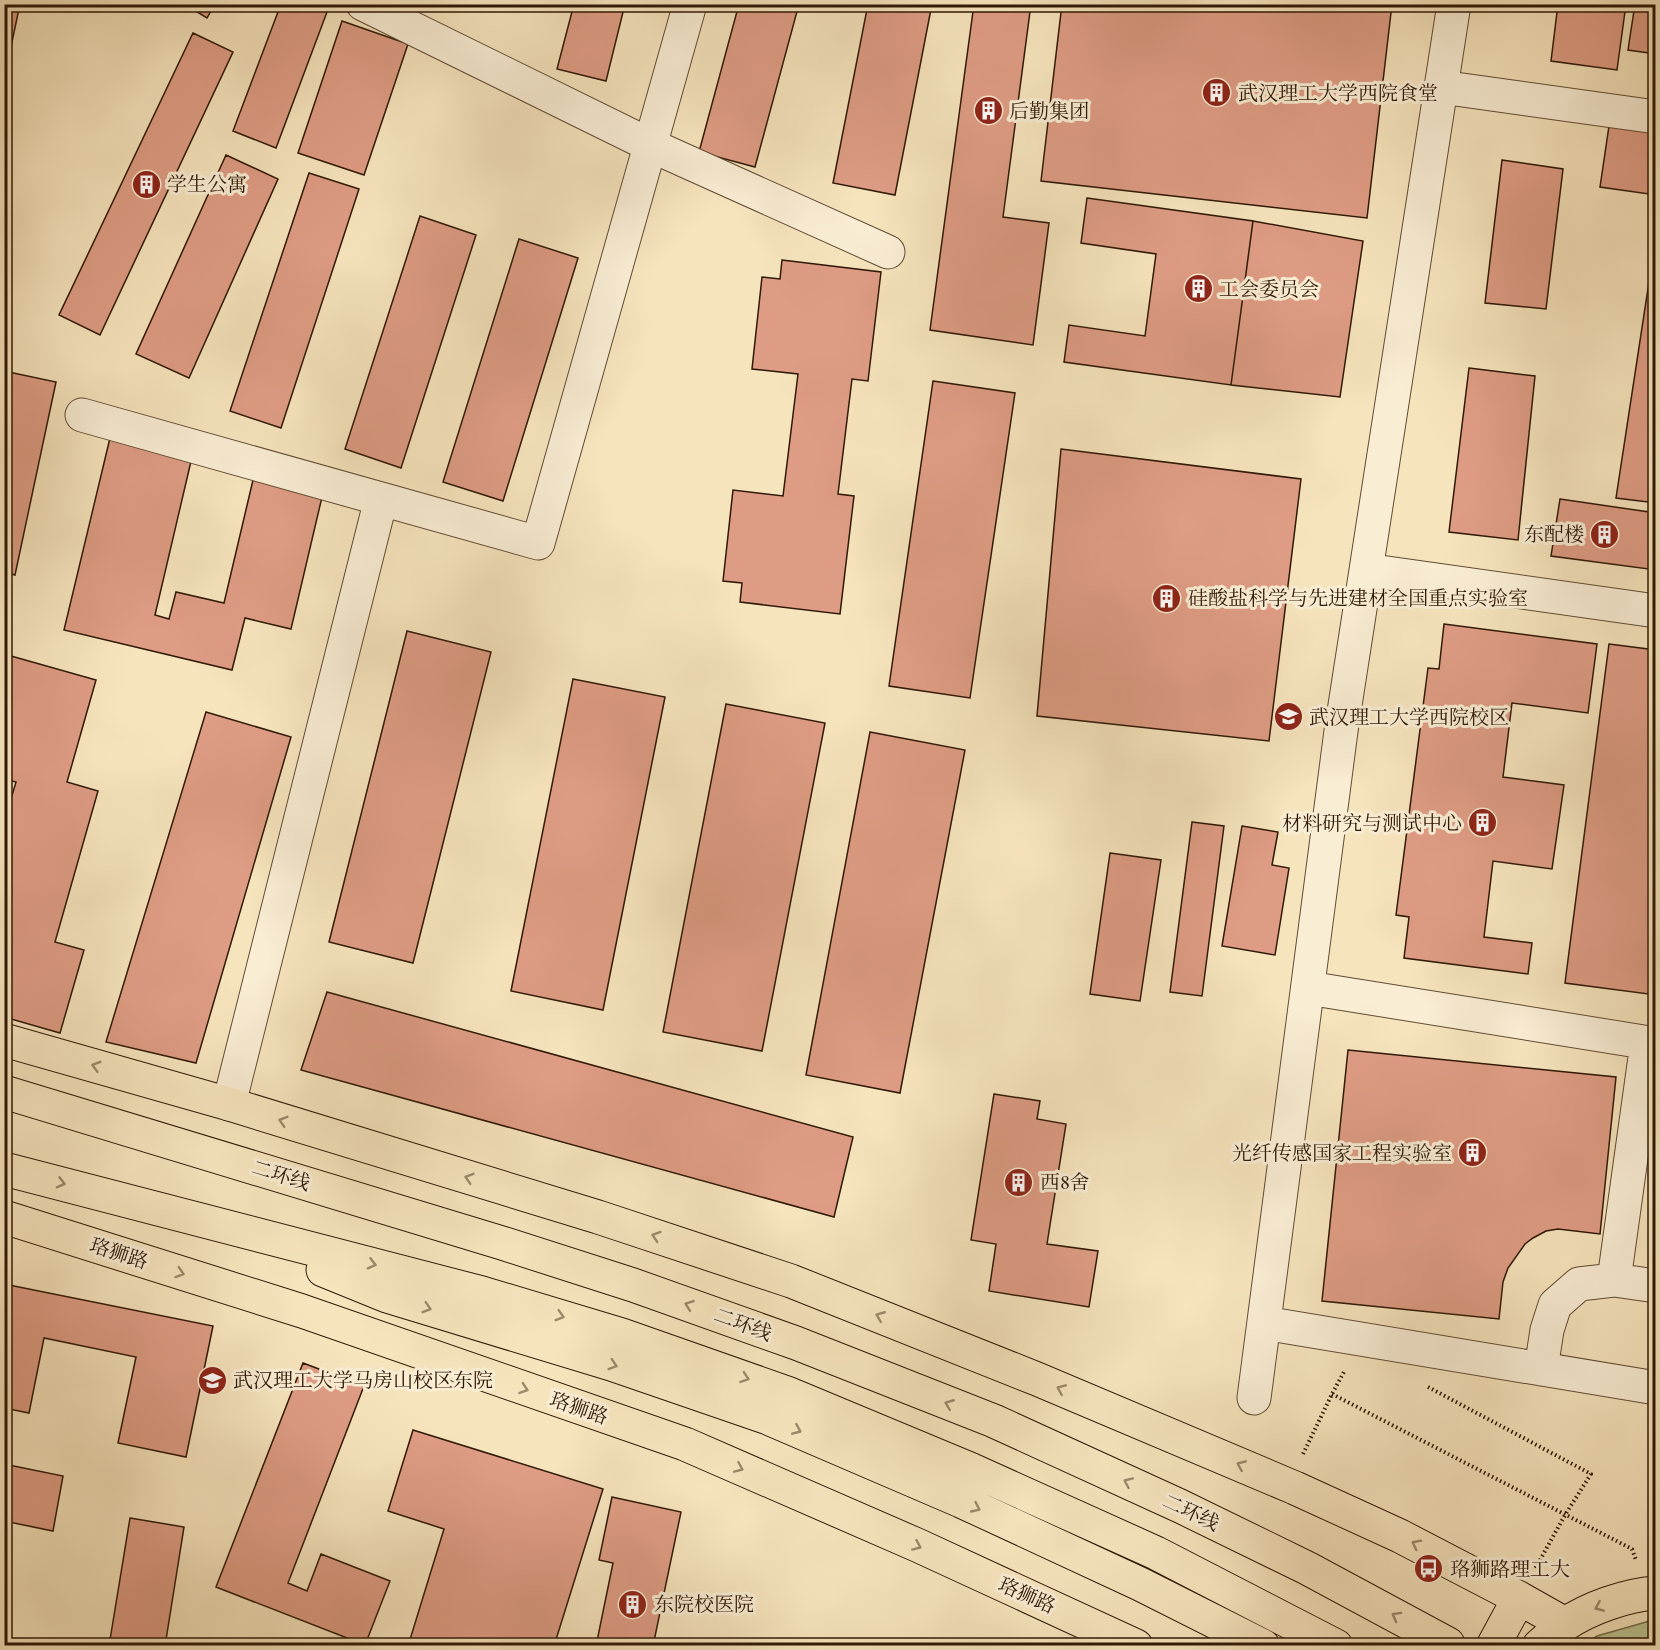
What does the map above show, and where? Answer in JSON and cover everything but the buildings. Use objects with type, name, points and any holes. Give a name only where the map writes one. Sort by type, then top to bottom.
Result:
[{"type":"main road","points":[[4,1040],[229,1104],[598,1217],[791,1281],[1037,1379],[1295,1488],[1400,1536],[1565,1624]]},
{"type":"main road","name":"二环线","points":[[4,1092],[502,1243],[633,1285],[796,1343],[994,1422],[1180,1506],[1307,1568],[1448,1644]]},
{"type":"main road","points":[[4,1169],[482,1293],[622,1335],[787,1393],[972,1470],[1156,1553],[1336,1646]]},
{"type":"main road","name":"珞狮路","points":[[4,1217],[302,1311],[685,1444],[917,1545],[1136,1646]]},
{"type":"main road","points":[[196,1218],[387,1296],[610,1364],[768,1418],[993,1516],[1140,1584],[1263,1646]]},
{"type":"main road","points":[[1539,1646],[1565,1624],[1602,1605],[1643,1594],[1656,1593]]},
{"type":"main road","points":[[1493,1646],[1519,1598]]},
{"type":"street","points":[[363,4],[650,145],[888,252]]},
{"type":"street","points":[[82,415],[538,543],[690,4]]},
{"type":"street","points":[[1254,1398],[1341,731],[1454,4]]},
{"type":"street","points":[[1441,87],[1656,117]]},
{"type":"street","points":[[229,1104],[381,499]]},
{"type":"street","points":[[1366,570],[1656,611]]},
{"type":"street","points":[[1308,988],[1651,1043],[1614,1280]]},
{"type":"street","points":[[1541,1369],[1547,1330],[1555,1305],[1579,1284],[1614,1280],[1656,1286]]},
{"type":"street","points":[[1264,1323],[1656,1388]]},
{"type":"path","points":[[1332,1394],[1565,1515]]},
{"type":"green space","points":[[1655,1620],[1655,1645],[1585,1645],[1597,1636]]},
{"type":"place","name":"武汉理工大学西院食堂","points":[[1217,93]]},
{"type":"place","name":"后勤集团","points":[[988,111]]},
{"type":"place","name":"学生公寓","points":[[146,184]]},
{"type":"place","name":"工会委员会","points":[[1198,289]]},
{"type":"place","name":"东配楼","points":[[1605,534]]},
{"type":"place","name":"硅酸盐科学与先进建材全国重点实验室","points":[[1167,598]]},
{"type":"place","name":"武汉理工大学西院校区","points":[[1288,717]]},
{"type":"place","name":"材料研究与测试中心","points":[[1483,823]]},
{"type":"place","name":"光纤传感国家工程实验室","points":[[1473,1153]]},
{"type":"place","name":"西8舍","points":[[1019,1182]]},
{"type":"place","name":"武汉理工大学马房山校区东院","points":[[212,1380]]},
{"type":"place","name":"珞狮路理工大","points":[[1429,1569]]},
{"type":"place","name":"东院校医院","points":[[633,1604]]}]
